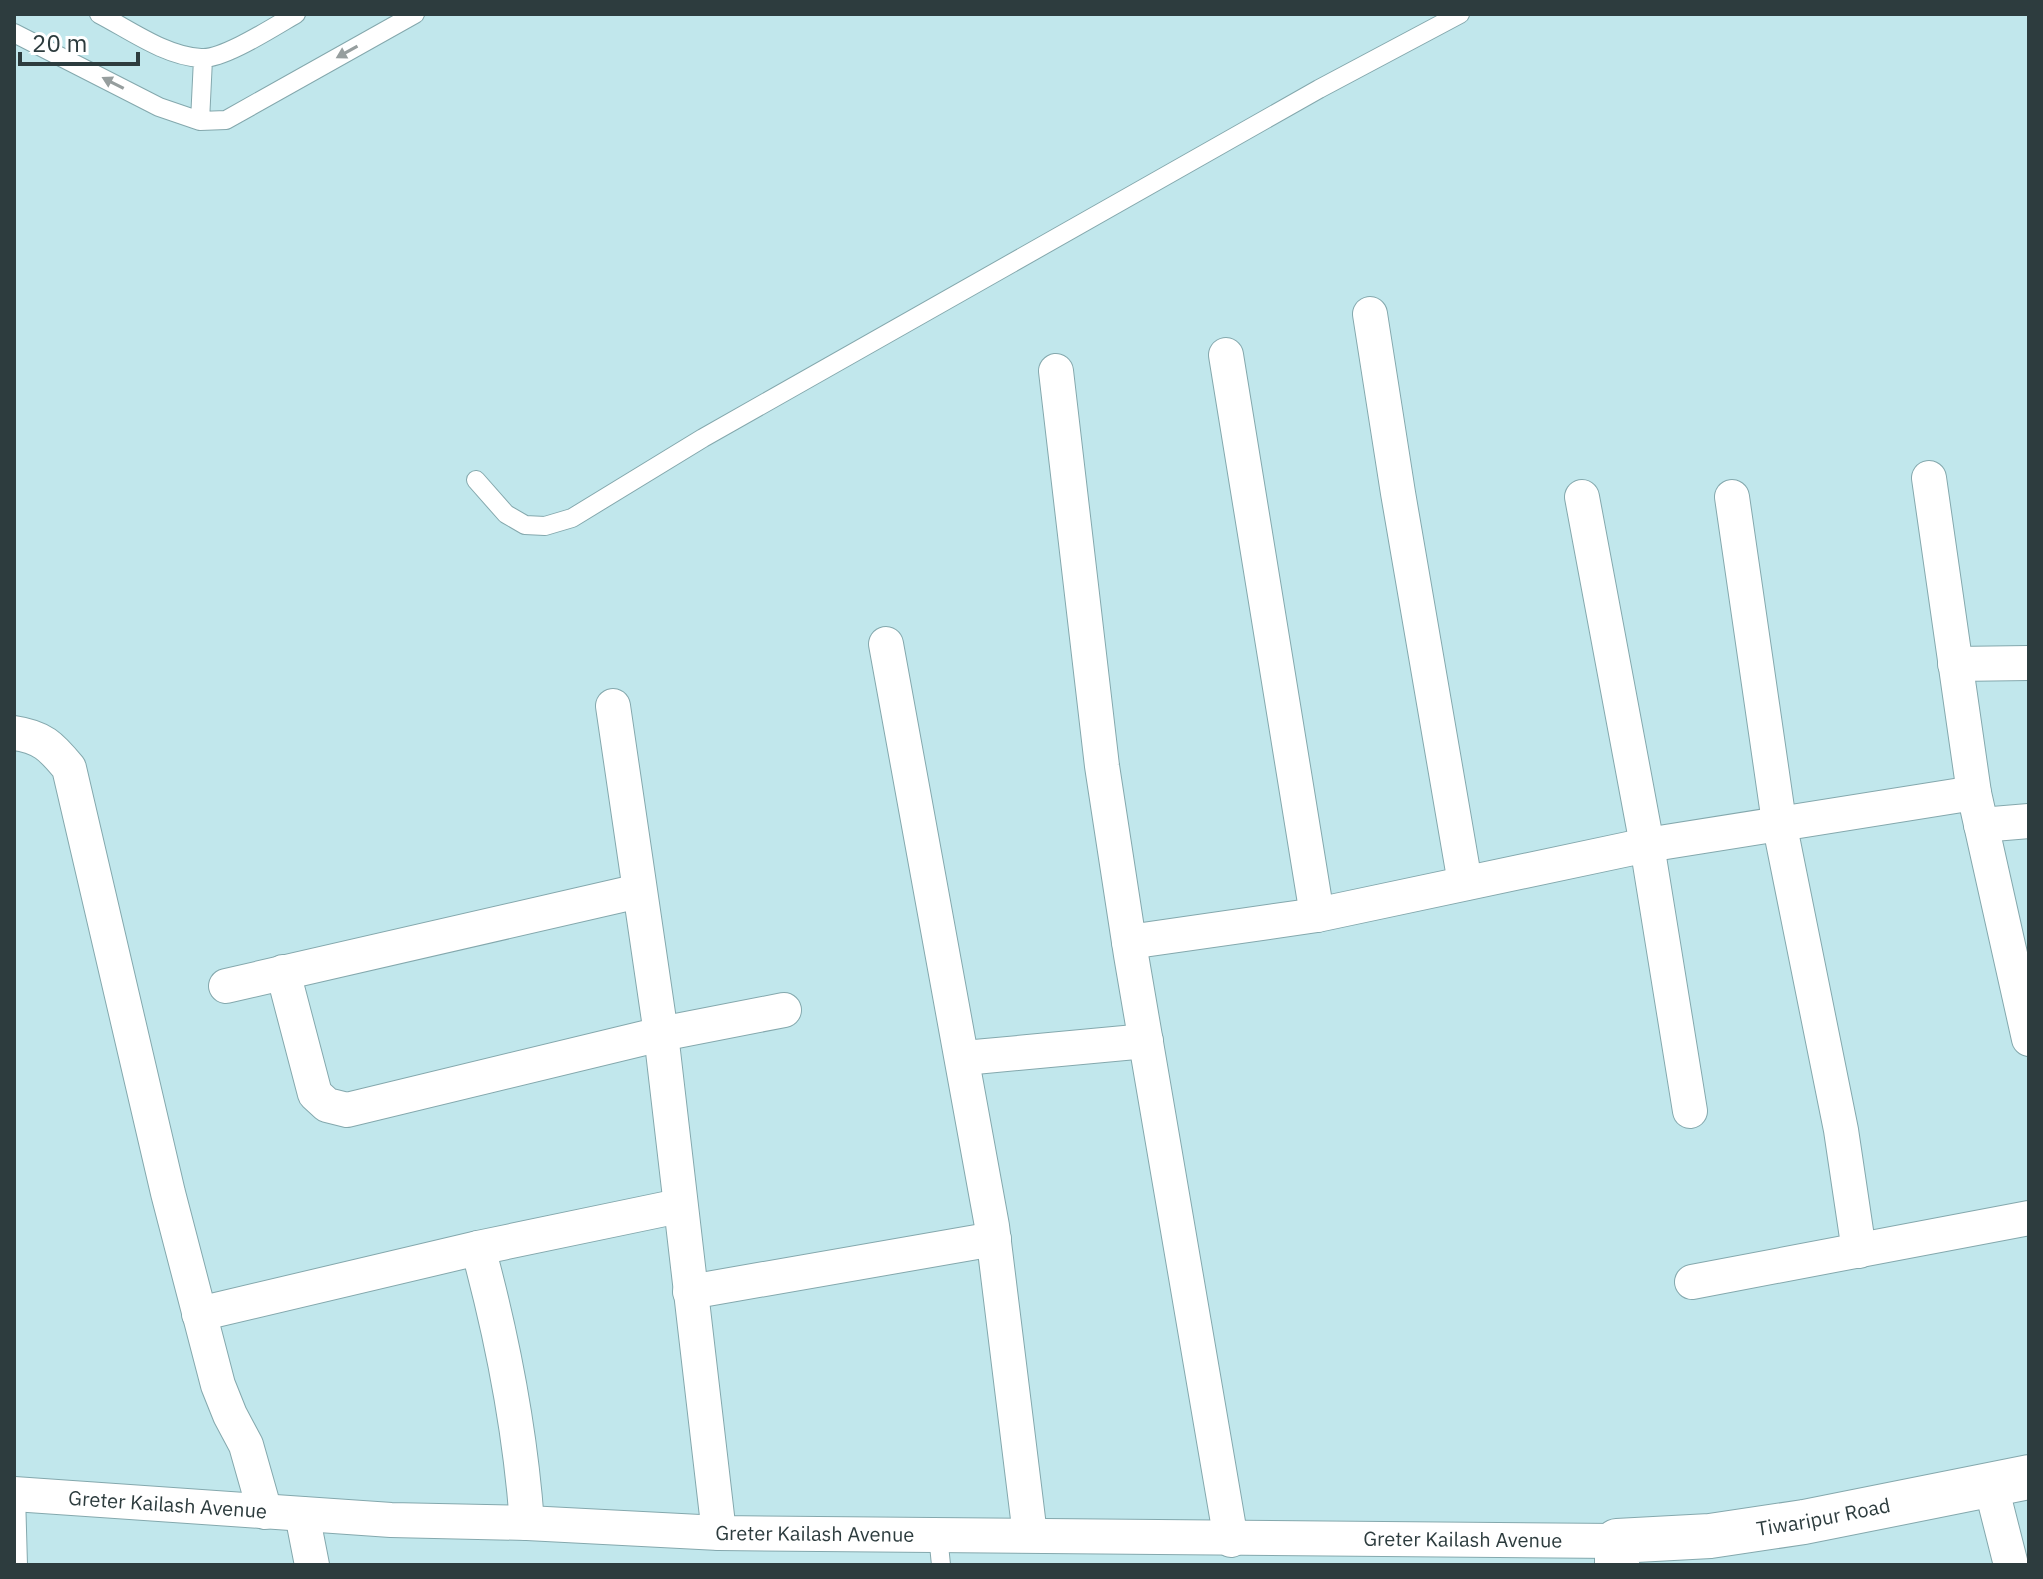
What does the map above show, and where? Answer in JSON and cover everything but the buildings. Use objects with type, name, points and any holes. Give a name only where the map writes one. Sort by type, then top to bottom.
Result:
[{"type":"street","points":[[1370,314],[1465,883]]},
{"type":"street","points":[[1226,355],[1317,915]]},
{"type":"street","points":[[1056,371],[1102,766],[1231,1540]]},
{"type":"street","points":[[1929,478],[1977,809],[2023,980],[2029,1039]]},
{"type":"street","points":[[1582,497],[1647,845],[1690,1111]]},
{"type":"street","points":[[1732,497],[1779,822],[1841,1130],[1859,1251]]},
{"type":"street","points":[[886,644],[964,1058],[994,1239],[1030,1535]]},
{"type":"street","points":[[1955,664],[2029,663]]},
{"type":"street","points":[[613,706],[661,1034],[719,1533]]},
{"type":"street","points":[[14,733],[36,736],[55,751],[69,768],[199,1314],[218,1385],[246,1445],[265,1512]]},
{"type":"street","points":[[1129,942],[1317,915],[1647,845],[1779,822],[1977,809],[2029,821]]},
{"type":"street","points":[[226,986],[639,891]]},
{"type":"street","points":[[283,972],[315,1094],[327,1105],[347,1110],[661,1034],[784,1010]]},
{"type":"street","points":[[964,1058],[1146,1041]]},
{"type":"street","points":[[199,1314],[478,1248],[679,1206]]},
{"type":"street","points":[[1692,1282],[2029,1218]]},
{"type":"street","points":[[690,1292],[994,1239]]},
{"type":"street","points":[[478,1248],[503,1347],[523,1463],[527,1523]]},
{"type":"street","points":[[2010,1481],[2011,1565]]},
{"type":"street","name":"Tiwaripur Road","points":[[1617,1553],[2010,1481]]},
{"type":"street","name":"Greter Kailash Avenue","points":[[15,1494],[391,1520],[719,1533],[939,1550],[1030,1535],[1143,1551],[1231,1540],[1617,1553]]},
{"type":"street","points":[[302,1514],[312,1565]]},
{"type":"lane","points":[[99,14],[162,47],[203,59],[239,46],[296,14]]},
{"type":"lane","points":[[14,33],[159,107],[200,121],[226,120],[415,14]]},
{"type":"lane","points":[[476,480],[506,514],[525,525],[545,526],[572,518],[703,438],[1306,97],[1460,14]]},
{"type":"lane","points":[[200,121],[203,59]]},
{"type":"lane","points":[[15,1494],[18,1565]]}]
